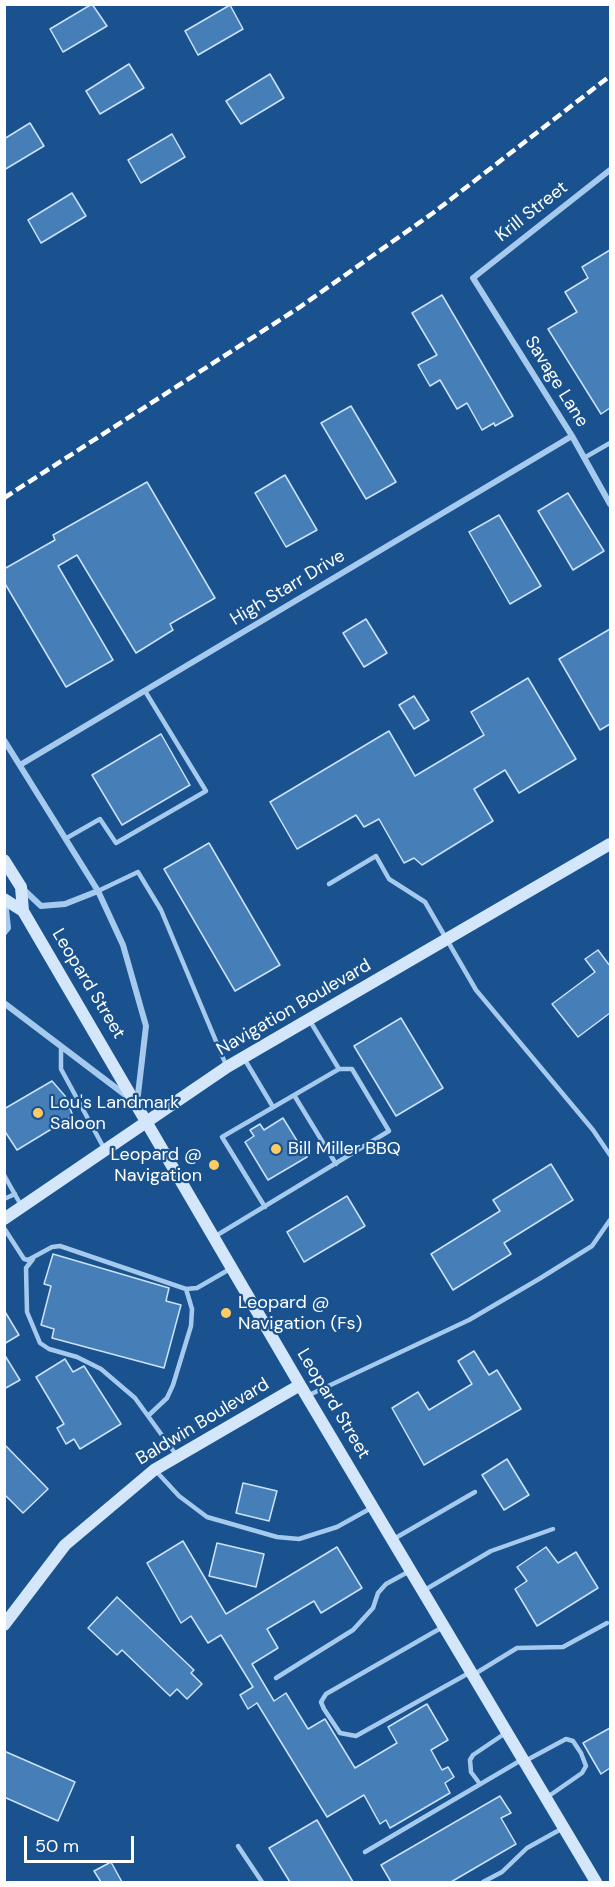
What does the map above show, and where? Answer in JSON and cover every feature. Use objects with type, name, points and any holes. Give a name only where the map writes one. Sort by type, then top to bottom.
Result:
[{"type":"main road","name":"Navigation Boulevard","points":[[4,1219],[243,1057],[610,844]]},
{"type":"main road","name":"Leopard Street","points":[[4,860],[21,887],[23,911],[300,1385],[596,1882]]},
{"type":"main road","name":"Leopard Street","points":[[4,899],[23,911]]},
{"type":"main road","name":"Baldwin Boulevard","points":[[6,1620],[65,1545],[154,1470],[300,1385]]},
{"type":"street","name":"Krill Street","points":[[473,278],[610,170]]},
{"type":"street","name":"Savage Lane","points":[[473,278],[572,436],[610,504]]},
{"type":"street","name":"High Starr Drive","points":[[20,765],[572,436]]},
{"type":"street","points":[[4,740],[98,891],[123,945],[146,1026],[137,1103],[5,1004]]},
{"type":"street","points":[[21,887],[41,906],[65,904],[98,891]]},
{"type":"street","points":[[4,899],[8,928],[4,933]]},
{"type":"lane","points":[[585,458],[610,443]]},
{"type":"lane","points":[[65,839],[100,819],[116,843],[206,791],[146,690]]},
{"type":"lane","points":[[329,884],[376,856],[389,879],[425,902],[476,990],[594,1130],[610,1155]]},
{"type":"lane","points":[[98,891],[138,872],[161,910],[227,1067]]},
{"type":"lane","points":[[309,1020],[339,1069]]},
{"type":"lane","points":[[61,1047],[61,1069],[106,1152]]},
{"type":"lane","points":[[243,1057],[273,1107]]},
{"type":"lane","points":[[214,1237],[265,1207],[336,1164],[389,1131],[352,1069],[339,1069],[222,1137],[265,1207]]},
{"type":"lane","points":[[294,1095],[336,1164]]},
{"type":"lane","points":[[4,1175],[22,1208]]},
{"type":"lane","points":[[4,1199],[15,1194]]},
{"type":"lane","points":[[307,1396],[469,1320],[539,1280],[592,1246],[610,1220]]},
{"type":"lane","points":[[4,1228],[24,1259],[33,1259]]},
{"type":"lane","points":[[177,1456],[135,1398],[101,1369],[77,1357],[49,1349],[40,1343],[27,1312],[26,1268],[33,1259],[52,1247],[60,1246],[186,1289],[197,1288],[232,1268]]},
{"type":"lane","points":[[149,1415],[166,1398],[173,1385],[191,1326],[192,1309],[186,1289]]},
{"type":"lane","points":[[154,1470],[179,1496],[207,1517],[277,1537],[298,1539],[337,1527],[373,1507]]},
{"type":"lane","points":[[392,1540],[475,1492]]},
{"type":"lane","points":[[423,1591],[491,1551],[553,1529]]},
{"type":"lane","points":[[276,1678],[353,1630],[373,1608],[378,1593],[386,1584],[411,1571]]},
{"type":"lane","points":[[444,1626],[326,1694],[321,1701],[340,1733],[356,1736],[517,1648],[563,1647],[607,1623]]},
{"type":"lane","points":[[480,1784],[471,1772],[470,1761],[473,1755],[507,1732]]},
{"type":"lane","points":[[365,1852],[480,1784],[566,1738],[573,1741],[586,1766],[582,1773],[546,1798]]},
{"type":"lane","points":[[483,1882],[502,1872],[527,1848],[564,1828]]},
{"type":"lane","points":[[238,1846],[262,1882]]},
{"type":"building","points":[[92,4],[107,26],[63,52],[50,29]]},
{"type":"building","points":[[230,5],[243,29],[198,55],[185,31]]},
{"type":"building","points":[[129,64],[144,88],[100,114],[86,91]]},
{"type":"building","points":[[270,74],[284,98],[241,124],[226,101]]},
{"type":"building","points":[[30,123],[44,146],[4,170],[4,139]]},
{"type":"building","points":[[172,134],[185,157],[141,183],[128,160]]},
{"type":"building","points":[[72,193],[86,216],[41,243],[28,220]]},
{"type":"building","points":[[610,250],[610,408],[601,414],[548,329],[577,312],[565,292],[588,278],[582,267]]},
{"type":"building","points":[[442,295],[513,416],[495,426],[494,423],[482,430],[467,403],[457,409],[440,380],[430,386],[418,365],[437,355],[412,313]]},
{"type":"building","points":[[351,406],[396,482],[366,499],[321,423]]},
{"type":"building","points":[[285,475],[317,530],[286,547],[255,493]]},
{"type":"building","points":[[147,482],[215,598],[170,624],[173,630],[136,653],[77,555],[58,566],[113,660],[66,687],[4,582],[4,569],[55,540],[53,535]]},
{"type":"building","points":[[568,493],[604,551],[573,570],[538,511]]},
{"type":"building","points":[[499,515],[541,586],[510,604],[469,532]]},
{"type":"building","points":[[366,619],[387,653],[364,667],[343,633]]},
{"type":"building","points":[[610,629],[610,724],[600,730],[559,659]]},
{"type":"building","points":[[528,678],[576,759],[519,793],[505,770],[474,789],[493,821],[422,865],[414,858],[404,863],[379,819],[364,827],[356,815],[297,849],[270,802],[389,731],[415,776],[484,735],[471,712]]},
{"type":"building","points":[[414,696],[429,720],[414,729],[399,705]]},
{"type":"building","points":[[161,734],[190,785],[122,825],[92,775]]},
{"type":"building","points":[[209,843],[280,965],[235,991],[164,869]]},
{"type":"building","points":[[598,950],[610,966],[610,1013],[578,1037],[552,1004],[595,972],[585,959]]},
{"type":"building","points":[[401,1018],[443,1088],[396,1116],[354,1046]]},
{"type":"building","name":"Lou's Landmark Saloon","points":[[52,1081],[65,1096],[73,1116],[17,1150],[4,1130],[4,1109]]},
{"type":"building","name":"Bill Miller BBQ","points":[[283,1118],[307,1157],[268,1180],[245,1142],[254,1136],[250,1130],[260,1124],[264,1130]]},
{"type":"building","points":[[551,1164],[573,1200],[504,1243],[511,1254],[453,1290],[431,1254],[500,1211],[493,1200]]},
{"type":"building","points":[[347,1196],[365,1226],[304,1262],[287,1232]]},
{"type":"building","points":[[53,1254],[169,1288],[166,1301],[181,1305],[164,1368],[52,1338],[54,1329],[41,1325],[51,1286],[44,1284]]},
{"type":"building","points":[[4,1310],[19,1335],[4,1344]]},
{"type":"building","points":[[474,1351],[489,1375],[497,1370],[521,1409],[424,1465],[392,1408],[418,1392],[429,1410],[472,1384],[458,1361]]},
{"type":"building","points":[[4,1354],[20,1380],[4,1389]]},
{"type":"building","points":[[65,1359],[73,1372],[84,1366],[121,1424],[80,1449],[74,1439],[66,1444],[57,1428],[64,1424],[36,1377]]},
{"type":"building","points":[[4,1444],[48,1489],[23,1513],[4,1494]]},
{"type":"building","points":[[507,1459],[529,1495],[504,1510],[482,1475]]},
{"type":"building","points":[[243,1483],[277,1491],[269,1521],[236,1513]]},
{"type":"building","points":[[183,1541],[226,1614],[337,1547],[362,1588],[321,1613],[314,1601],[267,1629],[278,1648],[252,1664],[274,1701],[286,1693],[308,1729],[325,1719],[355,1768],[397,1743],[388,1727],[427,1704],[448,1740],[431,1750],[442,1770],[448,1767],[454,1777],[445,1783],[450,1793],[390,1828],[386,1820],[380,1824],[364,1795],[327,1817],[257,1703],[248,1709],[240,1695],[253,1687],[221,1635],[208,1643],[191,1616],[181,1623],[147,1563]]},
{"type":"building","points":[[217,1543],[264,1554],[256,1587],[209,1576]]},
{"type":"building","points":[[546,1547],[558,1563],[576,1552],[598,1588],[537,1626],[515,1589],[527,1581],[517,1567]]},
{"type":"building","points":[[117,1597],[194,1670],[191,1673],[202,1684],[187,1699],[177,1689],[170,1696],[122,1650],[117,1655],[88,1628]]},
{"type":"building","points":[[610,1728],[610,1768],[601,1774],[583,1743]]},
{"type":"building","points":[[4,1751],[75,1782],[58,1821],[4,1797]]},
{"type":"building","points":[[500,1796],[511,1813],[501,1818],[516,1844],[451,1882],[391,1882],[381,1865]]},
{"type":"building","points":[[317,1820],[353,1882],[290,1882],[269,1848]]},
{"type":"building","points":[[111,1862],[122,1882],[101,1882],[94,1871]]},
{"type":"railway","points":[[4,498],[300,307],[433,213],[610,76]]},
{"type":"place","name":"Lou's Landmark Saloon","points":[[38,1113]]},
{"type":"place","name":"Bill Miller BBQ","points":[[276,1149]]},
{"type":"place","name":"Leopard @ Navigation","points":[[214,1165]]},
{"type":"place","name":"Leopard @ Navigation (Fs)","points":[[226,1313]]}]
